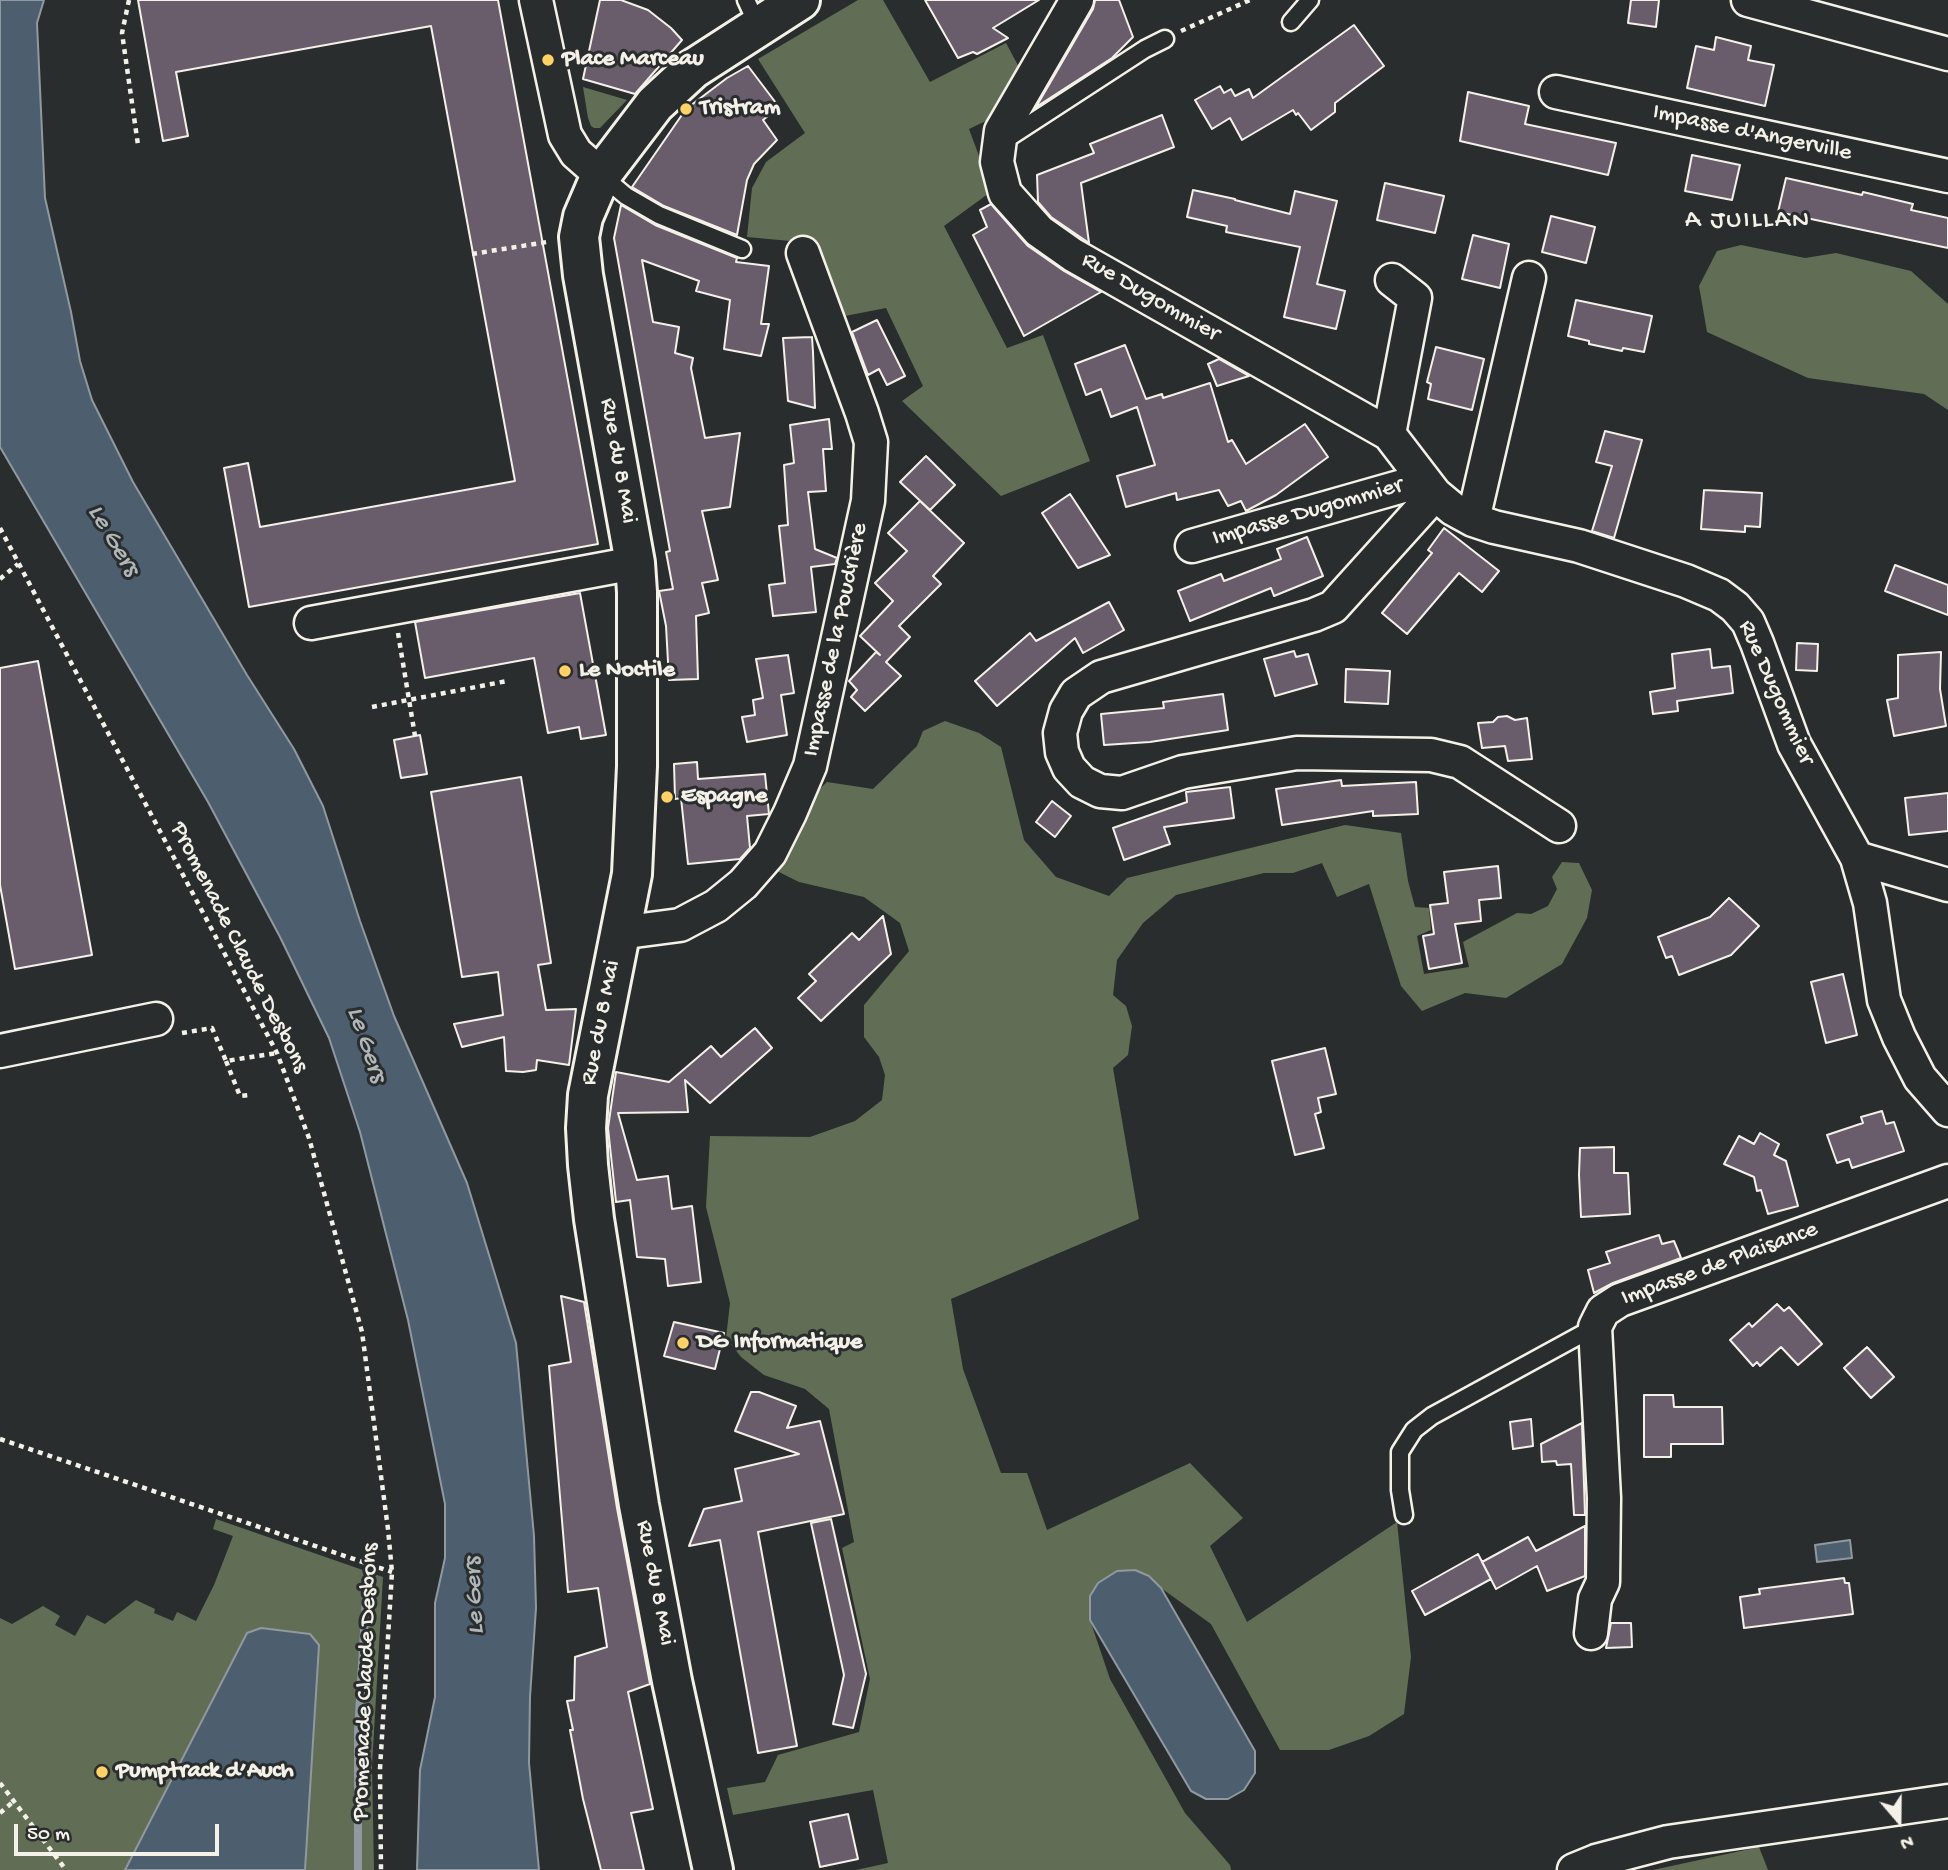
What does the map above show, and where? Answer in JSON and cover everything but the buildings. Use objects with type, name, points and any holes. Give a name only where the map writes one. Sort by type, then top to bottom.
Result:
[{"type":"street","points":[[536,0],[565,135],[576,153],[601,175]]},
{"type":"street","name":"Rue du 8 Mai","points":[[713,1870],[672,1681],[639,1506],[592,1201],[586,1128],[588,1095],[632,874],[637,766],[635,563],[583,275],[579,237],[583,217],[601,175],[655,104],[752,13],[800,0]]},
{"type":"street","name":"Rue Dugommier","points":[[1077,0],[1001,131],[998,145],[999,178],[1005,193],[1039,232],[1073,255],[1389,434],[1429,487],[1453,509],[1473,520],[1579,546],[1697,586],[1719,595],[1735,607],[1748,622],[1794,744],[1857,858],[1870,903],[1884,1000],[1899,1037],[1920,1078],[1948,1110]]},
{"type":"street","points":[[1748,0],[1948,54]]},
{"type":"street","name":"Impasse d'Angerville","points":[[1556,92],[1948,176]]},
{"type":"street","name":"Impasse de la Poudrière","points":[[619,933],[680,925],[716,906],[743,884],[770,853],[810,766],[867,500],[871,442],[803,253]]},
{"type":"street","points":[[1473,520],[1529,278]]},
{"type":"street","points":[[1389,434],[1415,298],[1392,280]]},
{"type":"street","points":[[1429,487],[1333,607],[1314,615],[1101,677],[1076,694],[1066,711],[1060,733],[1062,752],[1069,768],[1082,782],[1100,791],[1122,793],[1183,772],[1297,753],[1432,755],[1460,762],[1559,826]]},
{"type":"street","name":"Impasse Dugommier","points":[[1192,547],[1429,487]]},
{"type":"street","points":[[311,623],[635,563]]},
{"type":"street","points":[[1857,858],[1948,885]]},
{"type":"street","points":[[0,1051],[156,1019]]},
{"type":"street","name":"Impasse de Plaisance","points":[[1591,1633],[1595,1599],[1603,1583],[1604,1498],[1595,1327],[1602,1311],[1620,1300],[1948,1181]]},
{"type":"street","points":[[1574,1870],[1596,1861],[1668,1842],[1948,1801]]},
{"type":"lane","points":[[1291,22],[1310,0]]},
{"type":"lane","points":[[998,145],[1165,38]]},
{"type":"lane","points":[[601,175],[626,196],[659,215],[742,249]]},
{"type":"lane","points":[[1404,1515],[1400,1490],[1400,1452],[1414,1430],[1432,1416],[1595,1327]]},
{"type":"path","points":[[129,0],[122,33],[138,145]]},
{"type":"path","points":[[1165,38],[1250,0]]},
{"type":"path","points":[[472,254],[544,242]]},
{"type":"path","name":"Promenade Claude Desbons","points":[[0,528],[276,1053],[309,1138],[362,1332],[392,1572],[380,1769],[381,1870]]},
{"type":"path","points":[[0,579],[18,564]]},
{"type":"path","points":[[398,634],[415,736]]},
{"type":"path","points":[[372,707],[507,681]]},
{"type":"path","points":[[226,1061],[240,1096],[250,1095]]},
{"type":"path","points":[[0,1439],[392,1572]]},
{"type":"path","points":[[0,1783],[66,1870]]},
{"type":"path","points":[[0,1814],[14,1801]]},
{"type":"green space","points":[[858,0],[883,0],[930,82],[1006,43],[1021,71],[990,119],[969,129],[992,191],[944,226],[1007,348],[1043,335],[1090,461],[1001,496],[902,401],[923,386],[886,308],[840,317],[812,243],[747,237],[752,188],[766,162],[805,133],[758,59]]},
{"type":"green space","points":[[583,87],[627,100],[600,128],[594,128],[588,118]]},
{"type":"green space","points":[[1741,245],[1805,258],[1836,253],[1911,271],[1948,304],[1948,410],[1924,394],[1808,378],[1707,332],[1699,286],[1717,251]]},
{"type":"green space","points":[[945,721],[979,733],[1001,747],[1024,840],[1056,877],[1109,896],[1127,878],[1345,825],[1401,833],[1415,907],[1429,908],[1431,930],[1417,936],[1424,974],[1469,967],[1463,942],[1517,913],[1531,914],[1548,906],[1557,889],[1552,877],[1562,862],[1579,863],[1592,890],[1587,918],[1562,964],[1506,998],[1465,993],[1422,1011],[1401,986],[1369,884],[1337,897],[1322,863],[1293,873],[1264,873],[1176,895],[1143,923],[1117,960],[1113,995],[1126,1006],[1132,1026],[1128,1055],[1113,1068],[1139,1219],[951,1299],[963,1369],[1001,1473],[1027,1473],[1047,1530],[1190,1463],[1243,1518],[1210,1546],[1247,1622],[1397,1522],[1411,1657],[1404,1714],[1369,1736],[1329,1750],[1280,1750],[1211,1624],[1161,1588],[1149,1576],[1090,1596],[1090,1620],[1110,1679],[1185,1813],[1230,1865],[1231,1870],[856,1870],[888,1863],[873,1790],[733,1815],[727,1788],[765,1782],[778,1755],[859,1732],[870,1679],[842,1548],[854,1542],[829,1409],[805,1389],[764,1375],[741,1357],[726,1338],[730,1303],[706,1207],[710,1136],[810,1137],[855,1121],[882,1100],[885,1075],[879,1057],[864,1037],[864,1005],[909,951],[900,923],[864,897],[799,882],[773,869],[805,803],[827,782],[873,789],[917,746],[923,731]]},
{"type":"green space","points":[[216,1519],[383,1577],[372,1766],[374,1870],[305,1870],[319,1645],[261,1628],[247,1633],[125,1870],[0,1870],[0,1618],[12,1624],[43,1606],[60,1616],[55,1625],[75,1636],[87,1615],[105,1624],[136,1600],[155,1609],[154,1613],[173,1621],[177,1612],[196,1621],[214,1585],[233,1536],[213,1529]]},
{"type":"green space","points":[[1759,1847],[1768,1870],[1653,1870]]},
{"type":"water","name":"Le Gers","points":[[0,0],[44,0],[37,23],[45,198],[80,361],[92,400],[133,482],[294,749],[323,806],[394,1016],[467,1183],[516,1343],[534,1536],[536,1608],[529,1763],[539,1870],[417,1870],[420,1770],[435,1697],[435,1603],[445,1558],[445,1504],[408,1320],[360,1132],[329,1038],[280,937],[208,802],[0,447]]},
{"type":"water","points":[[1850,1540],[1852,1558],[1817,1562],[1815,1545]]},
{"type":"water","points":[[1135,1570],[1149,1576],[1161,1588],[1255,1751],[1255,1773],[1244,1790],[1228,1799],[1206,1799],[1191,1791],[1090,1620],[1090,1596],[1098,1583],[1117,1571]]},
{"type":"water","points":[[261,1628],[310,1634],[319,1645],[305,1870],[125,1870],[247,1633]]},
{"type":"waterway","points":[[358,1870],[358,1731],[367,1582]]},
{"type":"place","name":"Place Marceau","points":[[548,60]]},
{"type":"place","name":"Tristram","points":[[686,109]]},
{"type":"place","name":"Le Noctile","points":[[565,671]]},
{"type":"place","name":"Espagne","points":[[667,797]]},
{"type":"place","name":"DG Informatique","points":[[683,1343]]},
{"type":"place","name":"Pumptrack d’Auch","points":[[102,1772]]},
{"type":"district","name":"A JUILLAN","points":[[1748,222]]}]
